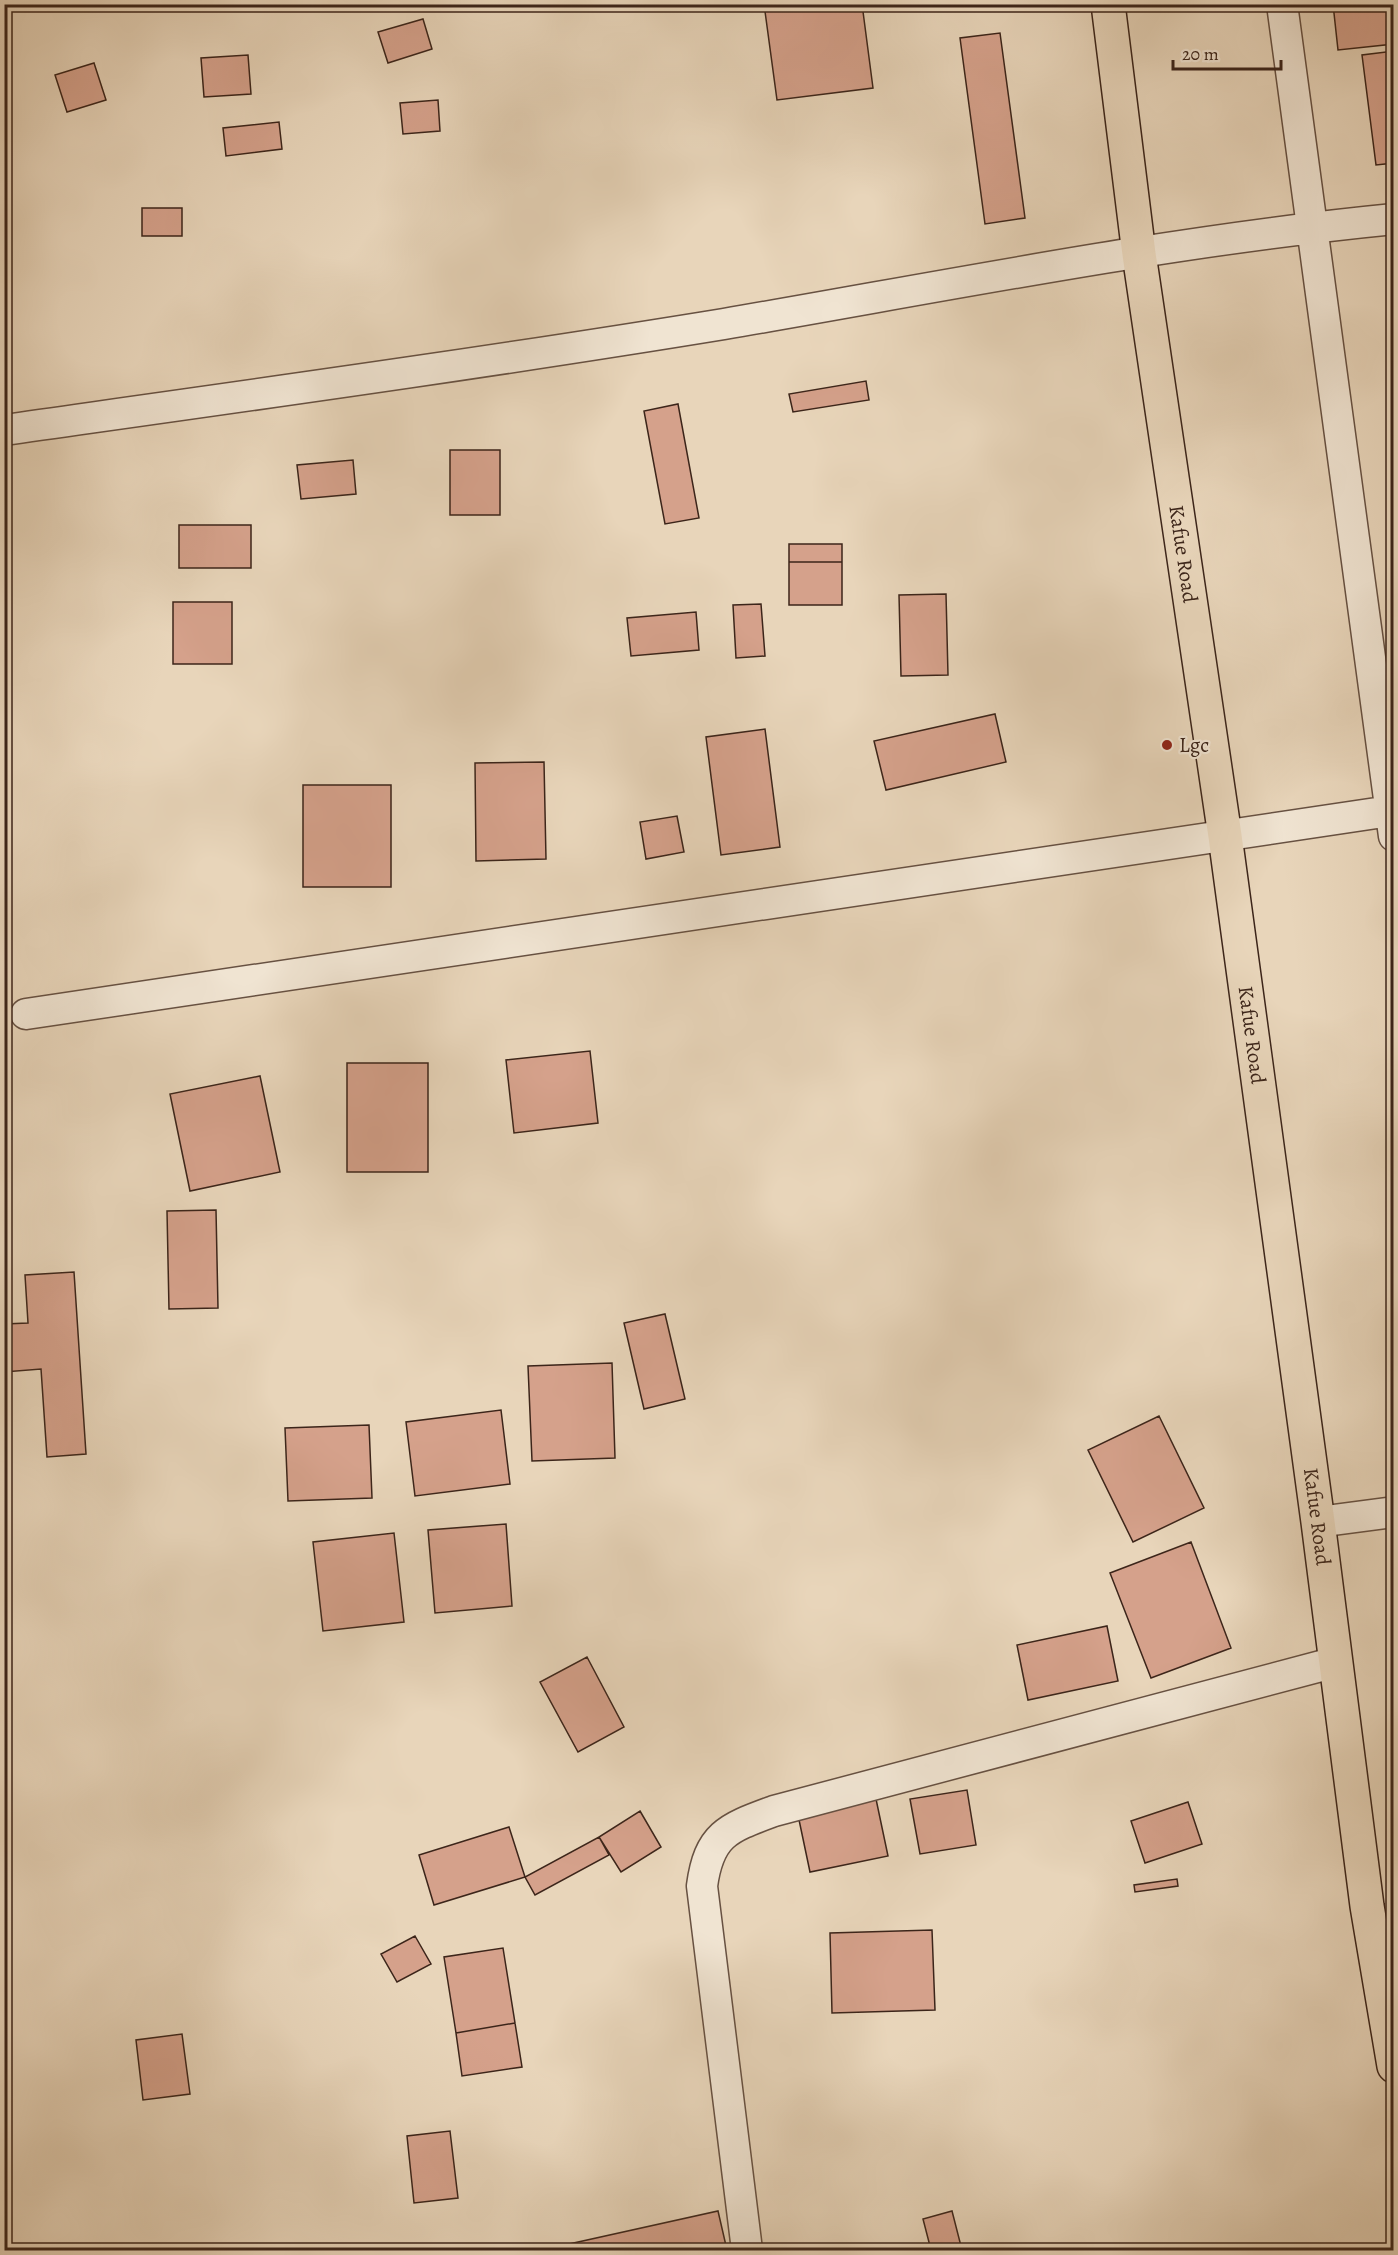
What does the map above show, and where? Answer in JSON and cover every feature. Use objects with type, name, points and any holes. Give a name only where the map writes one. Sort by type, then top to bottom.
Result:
[{"type":"highway","name":"Kafue Road","points":[[1108,4],[1139,254],[1225,836],[1318,1522],[1367,1906],[1394,2066]]},
{"type":"street","points":[[26,1014],[1225,836],[1392,823],[1281,4]]},
{"type":"street","points":[[4,430],[525,357],[1139,254],[1311,227],[1394,219]]},
{"type":"street","points":[[1318,1522],[1394,1512]]},
{"type":"street","points":[[747,2250],[702,1886],[706,1862],[717,1840],[739,1824],[774,1811],[1336,1662]]},
{"type":"building","points":[[764,4],[862,4],[873,88],[777,100]]},
{"type":"building","points":[[1333,4],[1394,4],[1394,44],[1338,50]]},
{"type":"building","points":[[423,19],[432,49],[388,63],[378,32]]},
{"type":"building","points":[[1000,33],[1025,218],[985,224],[960,38]]},
{"type":"building","points":[[1394,51],[1394,163],[1376,165],[1362,55]]},
{"type":"building","points":[[248,55],[251,94],[204,97],[201,58]]},
{"type":"building","points":[[94,63],[106,100],[67,112],[55,75]]},
{"type":"building","points":[[438,100],[440,131],[403,134],[400,103]]},
{"type":"building","points":[[279,122],[282,149],[226,156],[223,128]]},
{"type":"building","points":[[142,208],[182,208],[182,236],[142,236]]},
{"type":"building","points":[[1394,314],[1394,337],[1390,315]]},
{"type":"building","points":[[866,381],[869,400],[793,412],[789,394]]},
{"type":"building","points":[[678,404],[699,518],[665,524],[644,411]]},
{"type":"building","points":[[450,450],[500,450],[500,515],[450,515]]},
{"type":"building","points":[[353,460],[356,494],[301,499],[297,465]]},
{"type":"building","points":[[179,525],[251,525],[251,568],[179,568]]},
{"type":"building","points":[[789,544],[842,544],[842,562],[789,562]]},
{"type":"building","points":[[789,562],[842,562],[842,605],[789,605]]},
{"type":"building","points":[[946,594],[948,675],[901,676],[899,595]]},
{"type":"building","points":[[173,602],[232,602],[232,664],[173,664]]},
{"type":"building","points":[[761,604],[765,656],[736,658],[733,605]]},
{"type":"building","points":[[696,612],[699,650],[631,656],[627,618]]},
{"type":"building","points":[[995,714],[1006,762],[886,790],[874,741]]},
{"type":"building","points":[[765,729],[780,847],[721,855],[706,737]]},
{"type":"building","points":[[544,762],[546,859],[476,861],[475,763]]},
{"type":"building","points":[[303,785],[391,785],[391,887],[303,887]]},
{"type":"building","points":[[677,816],[684,852],[646,859],[640,822]]},
{"type":"building","points":[[590,1051],[598,1123],[514,1133],[506,1060]]},
{"type":"building","points":[[347,1063],[428,1063],[428,1172],[347,1172]]},
{"type":"building","points":[[260,1076],[280,1172],[190,1191],[170,1094]]},
{"type":"building","points":[[216,1210],[218,1308],[169,1309],[167,1211]]},
{"type":"building","points":[[74,1272],[86,1454],[47,1457],[41,1369],[4,1372],[4,1324],[28,1323],[25,1275]]},
{"type":"building","points":[[665,1314],[685,1399],[644,1409],[624,1323]]},
{"type":"building","points":[[612,1363],[615,1458],[532,1461],[528,1366]]},
{"type":"building","points":[[501,1410],[510,1484],[415,1496],[406,1422]]},
{"type":"building","points":[[1159,1416],[1204,1508],[1133,1542],[1088,1450]]},
{"type":"building","points":[[369,1425],[372,1498],[288,1501],[285,1428]]},
{"type":"building","points":[[506,1524],[512,1606],[435,1613],[428,1530]]},
{"type":"building","points":[[394,1533],[404,1622],[323,1631],[313,1542]]},
{"type":"building","points":[[1191,1542],[1231,1648],[1151,1678],[1110,1573]]},
{"type":"building","points":[[1107,1626],[1118,1681],[1028,1700],[1017,1645]]},
{"type":"building","points":[[587,1657],[624,1727],[578,1752],[540,1682]]},
{"type":"building","points":[[967,1790],[976,1845],[920,1854],[910,1799]]},
{"type":"building","points":[[876,1799],[888,1856],[810,1872],[798,1815]]},
{"type":"building","points":[[1188,1802],[1202,1844],[1145,1863],[1131,1821]]},
{"type":"building","points":[[640,1811],[661,1847],[621,1872],[599,1837]]},
{"type":"building","points":[[509,1827],[525,1877],[434,1905],[419,1855]]},
{"type":"building","points":[[599,1837],[609,1855],[535,1895],[525,1877]]},
{"type":"building","points":[[1177,1879],[1178,1886],[1135,1892],[1134,1885]]},
{"type":"building","points":[[932,1930],[935,2010],[832,2013],[830,1933]]},
{"type":"building","points":[[415,1936],[431,1964],[397,1982],[381,1954]]},
{"type":"building","points":[[503,1948],[515,2023],[456,2033],[444,1957]]},
{"type":"building","points":[[515,2023],[522,2067],[462,2076],[456,2033]]},
{"type":"building","points":[[182,2034],[190,2094],[143,2100],[136,2040]]},
{"type":"building","points":[[450,2131],[458,2198],[414,2203],[407,2136]]},
{"type":"building","points":[[718,2211],[727,2250],[542,2250]]},
{"type":"building","points":[[952,2211],[962,2250],[931,2250],[923,2219]]},
{"type":"place","name":"Lgc","points":[[1167,745]]}]
